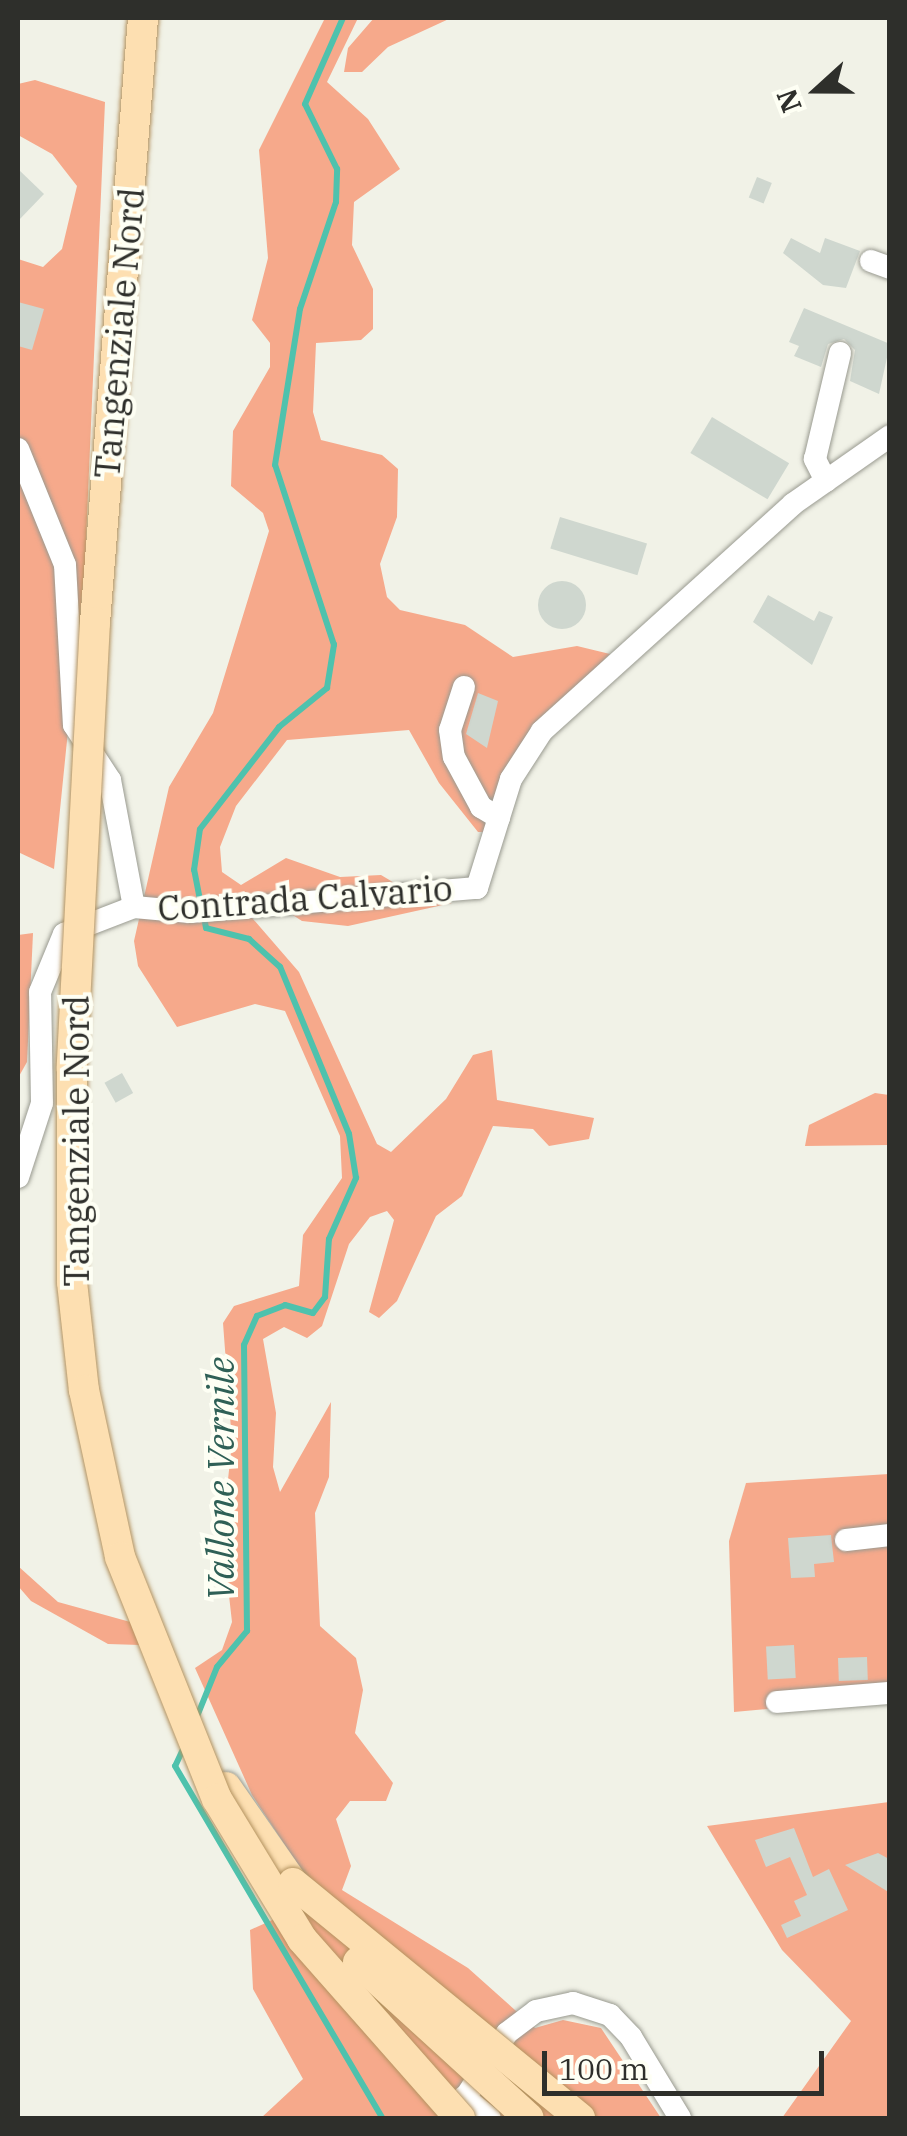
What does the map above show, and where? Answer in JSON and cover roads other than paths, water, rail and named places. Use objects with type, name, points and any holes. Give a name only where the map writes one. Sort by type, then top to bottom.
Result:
[{"type":"main road","name":"Tangenziale Nord","points":[[143,18],[95,622],[72,1068],[72,1282],[120,1557],[205,1754],[293,1883],[398,2004],[529,2118]]},
{"type":"main road","points":[[205,1754],[217,1799],[276,1904],[462,2108]]},
{"type":"main road","points":[[293,1883],[580,2118]]},
{"type":"street","points":[[826,481],[815,459],[840,353]]},
{"type":"street","name":"Contrada Calvario","points":[[18,1177],[42,1102],[46,970],[64,934],[134,908],[190,912],[220,905],[476,888],[498,818],[542,731],[826,481],[890,436]]},
{"type":"street","points":[[18,449],[65,565],[74,726],[110,780],[134,908]]},
{"type":"street","points":[[464,686],[450,730],[454,757],[481,807],[498,818]]},
{"type":"street","points":[[846,1540],[890,1535]]},
{"type":"street","points":[[777,1702],[890,1693]]},
{"type":"street","points":[[452,2118],[518,2024],[573,2002],[610,2016],[631,2037],[680,2118]]},
{"type":"street","points":[[462,2108],[490,2118]]},
{"type":"waterway","name":"Vallone Vernile","points":[[201,905],[194,870],[200,829],[279,727],[327,688],[334,645],[275,465],[300,309],[336,202],[337,169],[305,104],[343,18]]},
{"type":"waterway","name":"Vallone Vernile","points":[[196,1719],[217,1667],[247,1631],[244,1345],[257,1316],[285,1305],[313,1313],[325,1297],[329,1239],[356,1178],[349,1134],[280,967],[249,939],[206,928],[204,917]]},
{"type":"waterway","name":"Vallone Vernile","points":[[185,1745],[175,1766],[382,2118]]}]
